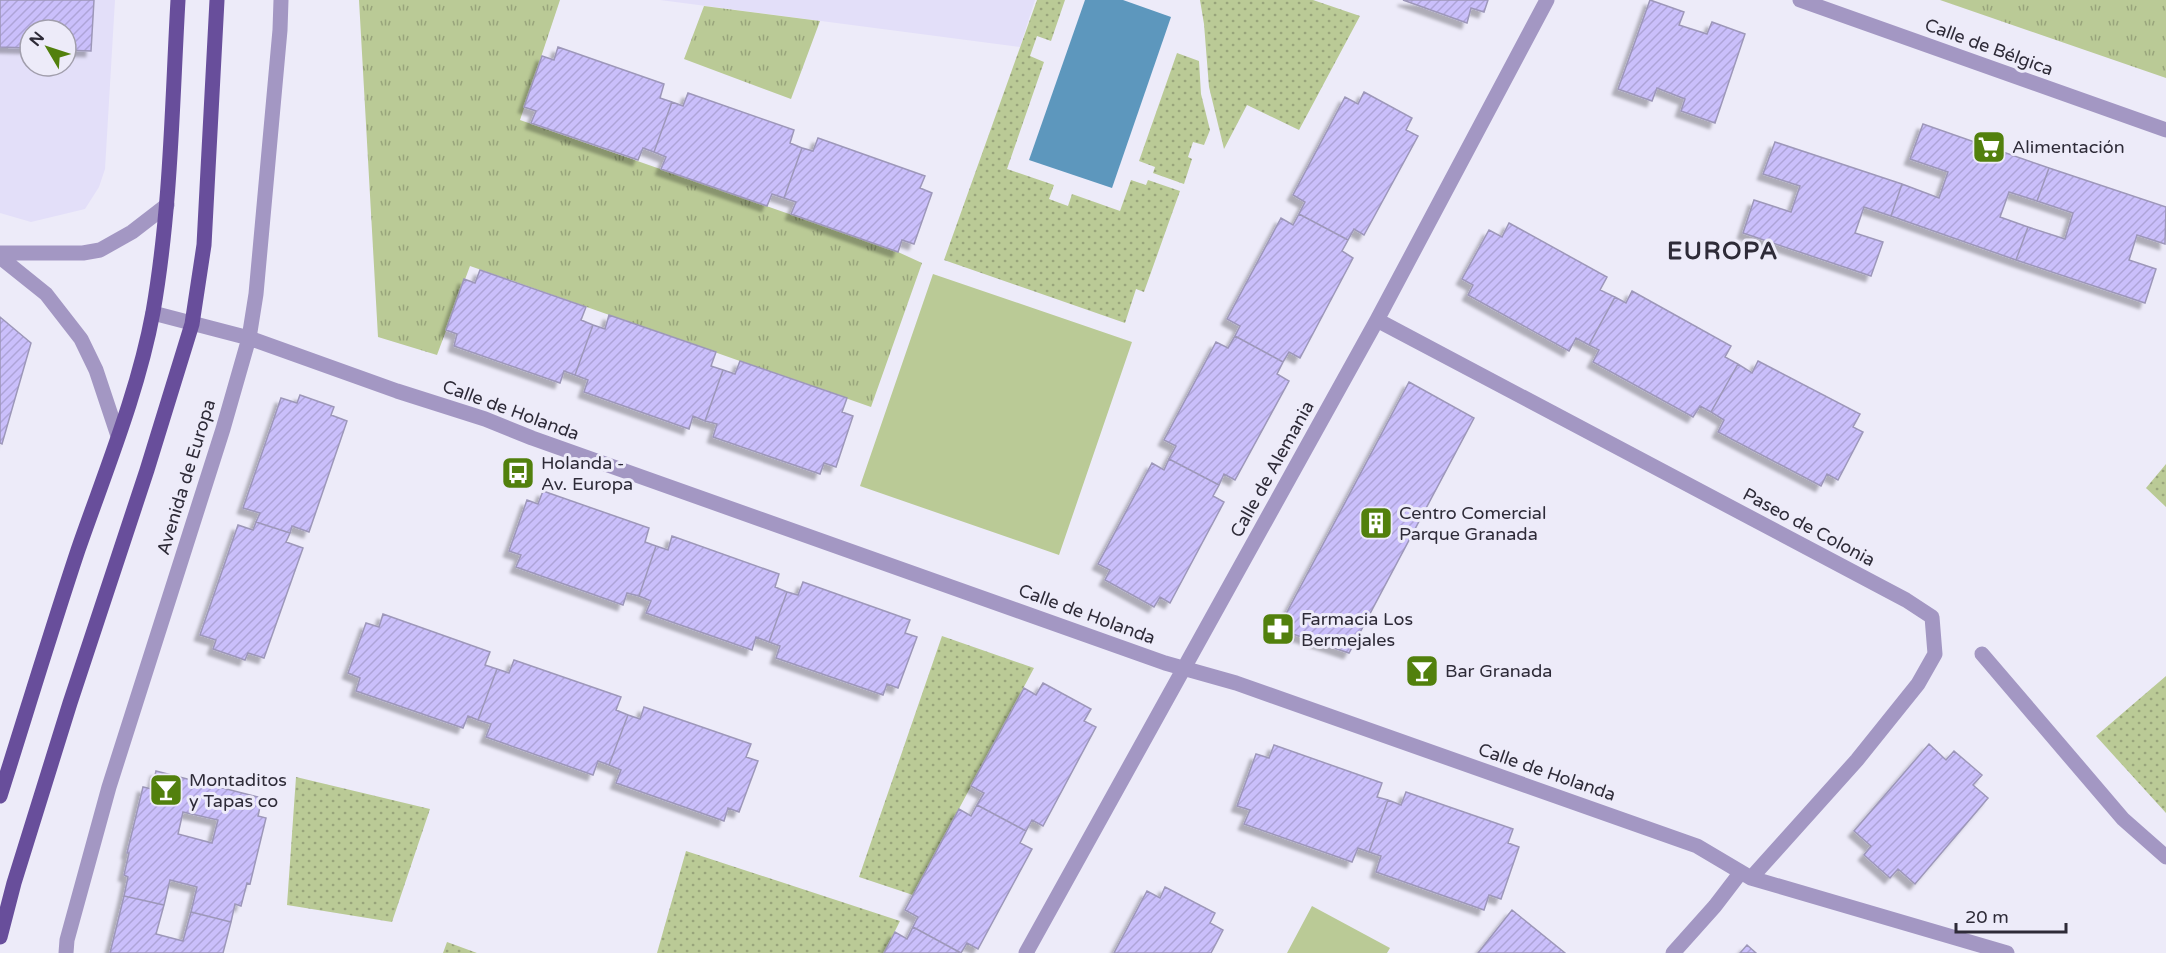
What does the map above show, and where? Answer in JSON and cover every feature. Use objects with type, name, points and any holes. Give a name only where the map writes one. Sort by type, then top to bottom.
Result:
[{"type":"main road","points":[[0,796],[78,550],[118,436],[153,313],[167,205],[178,0]]},
{"type":"main road","points":[[0,937],[14,883],[70,703],[147,470],[192,324],[204,245],[217,0]]},
{"type":"street","name":"Avenida de Europa","points":[[66,953],[67,940],[109,787],[223,429],[249,338],[257,283],[281,0]]},
{"type":"street","name":"Calle de Alemania","points":[[1026,953],[1377,320],[1547,0]]},
{"type":"street","name":"Calle de Bélgica","points":[[1800,0],[2166,130]]},
{"type":"street","points":[[0,255],[83,253],[100,250],[132,232],[167,205]]},
{"type":"street","points":[[0,255],[46,294],[81,339],[96,370],[118,436]]},
{"type":"street","name":"Calle de Holanda","points":[[153,313],[249,338],[397,391],[485,419],[543,442],[1184,669],[1236,683],[1697,846],[1746,875],[2007,953]]},
{"type":"street","name":"Paseo de Colonia","points":[[1377,320],[1906,600],[1932,617],[1935,654],[1917,684],[1857,760],[1746,875]]},
{"type":"street","points":[[1982,654],[2123,819],[2166,857]]},
{"type":"street","points":[[1673,953],[1746,875]]},
{"type":"shaded area","points":[[0,0],[115,0],[105,169],[99,187],[85,209],[31,222],[0,213]]},
{"type":"shaded area","points":[[660,0],[1035,0],[1020,47]]},
{"type":"green space","points":[[359,0],[560,0],[520,120],[898,252],[922,263],[871,407],[470,266],[437,355],[378,337]]},
{"type":"green space","points":[[1037,0],[1065,0],[1051,41],[1037,36],[1030,56],[1044,62],[1007,169],[1054,185],[1049,199],[1068,206],[1072,194],[1120,211],[1131,180],[1146,185],[1148,180],[1180,191],[1144,292],[1136,289],[1125,323],[944,260]]},
{"type":"green space","points":[[1200,0],[1313,0],[1360,16],[1299,130],[1247,105],[1224,149],[1209,87]]},
{"type":"green space","points":[[1940,0],[2166,0],[2166,78]]},
{"type":"green space","points":[[704,6],[820,21],[791,99],[684,59]]},
{"type":"green space","points":[[1177,53],[1199,61],[1201,94],[1210,130],[1204,145],[1193,142],[1188,157],[1192,159],[1184,184],[1153,173],[1155,167],[1139,161]]},
{"type":"green space","points":[[933,274],[1132,342],[1059,555],[860,486]]},
{"type":"green space","points":[[2166,464],[2166,507],[2146,488]]},
{"type":"green space","points":[[942,636],[1034,668],[913,895],[859,877]]},
{"type":"green space","points":[[2166,676],[2166,813],[2096,736]]},
{"type":"green space","points":[[296,777],[430,809],[392,922],[287,905]]},
{"type":"green space","points":[[686,851],[900,921],[884,953],[657,953]]},
{"type":"green space","points":[[1312,906],[1390,948],[1387,953],[1287,953]]},
{"type":"green space","points":[[447,942],[477,953],[443,953]]},
{"type":"water","points":[[1085,0],[1123,0],[1171,17],[1112,188],[1029,160]]},
{"type":"building","points":[[0,0],[94,0],[91,51],[78,50],[78,18],[18,18],[18,48],[0,47]]},
{"type":"building","points":[[1403,0],[1488,0],[1484,12],[1471,8],[1467,23]]},
{"type":"building","points":[[1650,0],[1684,12],[1679,25],[1707,34],[1712,22],[1745,34],[1715,123],[1681,111],[1685,99],[1657,88],[1652,101],[1618,89]]},
{"type":"building","points":[[558,47],[664,84],[660,98],[672,102],[654,152],[643,148],[638,160],[531,123],[536,111],[524,107],[542,56],[554,60]]},
{"type":"building","points":[[1364,92],[1412,118],[1406,130],[1418,136],[1364,235],[1354,229],[1348,240],[1299,214],[1305,202],[1293,195],[1345,97],[1358,104]]},
{"type":"building","points":[[688,93],[794,130],[790,143],[802,148],[784,198],[772,194],[767,206],[661,169],[666,157],[654,152],[672,102],[683,106]]},
{"type":"building","points":[[1923,124],[2049,168],[2037,201],[2009,192],[2000,217],[2028,227],[2016,260],[1891,216],[1902,184],[1939,198],[1948,172],[1910,159]]},
{"type":"building","points":[[818,138],[925,176],[920,188],[932,193],[914,244],[902,240],[898,252],[791,214],[796,202],[784,198],[802,148],[813,151]]},
{"type":"building","points":[[1775,142],[1902,184],[1891,216],[1864,207],[1855,233],[1883,242],[1871,276],[1743,233],[1754,200],[1791,212],[1800,186],[1763,174]]},
{"type":"building","points":[[2049,168],[2166,207],[2165,244],[2137,235],[2129,260],[2156,269],[2145,303],[2016,260],[2028,227],[2065,239],[2073,213],[2037,201]]},
{"type":"building","points":[[1299,214],[1348,240],[1342,251],[1353,258],[1300,358],[1289,352],[1283,362],[1235,336],[1240,326],[1227,319],[1281,218],[1293,225]]},
{"type":"building","points":[[1509,223],[1607,277],[1600,290],[1615,297],[1589,345],[1576,338],[1569,351],[1468,295],[1473,285],[1462,279],[1489,230],[1502,237]]},
{"type":"building","points":[[480,270],[586,307],[581,320],[593,325],[575,375],[564,371],[560,383],[454,346],[457,334],[446,330],[464,279],[475,283]]},
{"type":"building","points":[[1632,291],[1731,346],[1725,357],[1738,364],[1711,412],[1700,406],[1693,417],[1593,362],[1599,350],[1589,345],[1615,297],[1626,303]]},
{"type":"building","points":[[609,315],[716,352],[711,366],[723,370],[705,421],[693,416],[689,429],[584,392],[588,380],[575,375],[593,325],[605,329]]},
{"type":"building","points":[[0,317],[31,343],[2,444],[0,443]]},
{"type":"building","points":[[1235,336],[1283,362],[1277,374],[1289,381],[1235,480],[1224,474],[1219,485],[1169,459],[1176,446],[1164,440],[1216,342],[1228,348]]},
{"type":"building","points":[[740,361],[847,398],[842,412],[853,416],[836,467],[824,463],[820,474],[713,437],[717,424],[705,421],[723,370],[735,374]]},
{"type":"building","points":[[1758,361],[1860,414],[1853,427],[1863,432],[1838,480],[1827,474],[1821,486],[1718,432],[1724,420],[1711,412],[1738,364],[1752,373]]},
{"type":"building","name":"Centro Comercial Parque Granada","points":[[1409,382],[1474,418],[1349,653],[1278,629]]},
{"type":"building","points":[[300,395],[334,407],[331,415],[347,421],[309,532],[292,526],[290,533],[256,522],[260,513],[243,508],[281,398],[297,403]]},
{"type":"building","points":[[1169,459],[1219,485],[1213,496],[1224,502],[1170,603],[1160,597],[1154,607],[1105,580],[1110,570],[1098,564],[1152,463],[1164,470]]},
{"type":"building","points":[[543,491],[649,528],[645,542],[656,546],[639,596],[627,593],[623,605],[516,567],[521,555],[509,551],[527,500],[538,504]]},
{"type":"building","points":[[256,522],[290,533],[286,542],[303,548],[264,658],[248,653],[245,660],[213,649],[216,640],[200,635],[238,525],[253,530]]},
{"type":"building","points":[[672,536],[779,574],[775,587],[787,592],[769,642],[756,637],[752,650],[646,613],[651,601],[639,596],[656,546],[668,550]]},
{"type":"building","points":[[803,582],[910,620],[905,633],[917,637],[898,688],[887,684],[883,695],[776,658],[780,646],[769,642],[787,592],[798,595]]},
{"type":"building","points":[[383,614],[490,652],[485,665],[497,669],[478,720],[468,716],[463,728],[356,691],[360,678],[348,673],[366,623],[379,627]]},
{"type":"building","points":[[514,660],[621,697],[616,710],[628,715],[609,765],[598,761],[593,775],[486,737],[491,724],[478,720],[497,669],[509,673]]},
{"type":"building","points":[[1043,683],[1091,709],[1084,721],[1096,727],[1043,826],[1032,820],[1026,831],[977,805],[984,793],[971,786],[1024,688],[1036,695]]},
{"type":"building","points":[[644,707],[751,744],[746,757],[758,761],[739,812],[728,808],[724,821],[616,783],[621,770],[609,765],[628,715],[640,719]]},
{"type":"building","points":[[1929,744],[1946,760],[1954,751],[1982,775],[1973,785],[1988,798],[1915,884],[1898,869],[1890,878],[1864,855],[1871,846],[1854,831]]},
{"type":"building","points":[[1274,745],[1382,783],[1377,797],[1388,800],[1369,852],[1358,848],[1352,862],[1244,824],[1250,810],[1237,806],[1256,754],[1269,758]]},
{"type":"building","points":[[156,771],[262,798],[258,816],[266,818],[250,884],[247,883],[241,906],[235,904],[231,922],[191,912],[197,887],[170,880],[164,905],[124,896],[128,877],[124,875],[129,853],[127,853],[143,787],[152,789]],"holes":[[[183,812],[218,820],[212,843],[178,834]]]},
{"type":"building","points":[[1406,792],[1513,829],[1508,843],[1519,847],[1501,899],[1489,895],[1484,910],[1376,872],[1381,856],[1369,852],[1388,800],[1401,805]]},
{"type":"building","points":[[977,805],[1026,831],[1020,843],[1032,849],[978,949],[967,943],[961,953],[913,927],[918,917],[905,910],[959,809],[971,816]]},
{"type":"building","points":[[1165,887],[1215,913],[1210,923],[1223,930],[1211,953],[1114,953],[1147,891],[1160,898]]},
{"type":"building","points":[[124,896],[164,905],[156,934],[183,941],[191,912],[231,922],[223,953],[110,953]]},
{"type":"building","points":[[1512,910],[1565,953],[1478,953]]},
{"type":"building","points":[[913,927],[961,953],[884,953],[895,932],[907,939]]},
{"type":"building","points":[[1747,945],[1756,953],[1740,953]]},
{"type":"place","name":"Alimentación","points":[[1989,147]]},
{"type":"place","name":"Holanda - Av. Europa","points":[[518,473]]},
{"type":"place","name":"Centro Comercial Parque Granada","points":[[1376,523]]},
{"type":"place","name":"Farmacia Los Bermejales","points":[[1278,629]]},
{"type":"place","name":"Bar Granada","points":[[1422,671]]},
{"type":"place","name":"Montaditos y Tapas co","points":[[166,790]]},
{"type":"district","name":"EUROPA","points":[[1723,251]]}]
